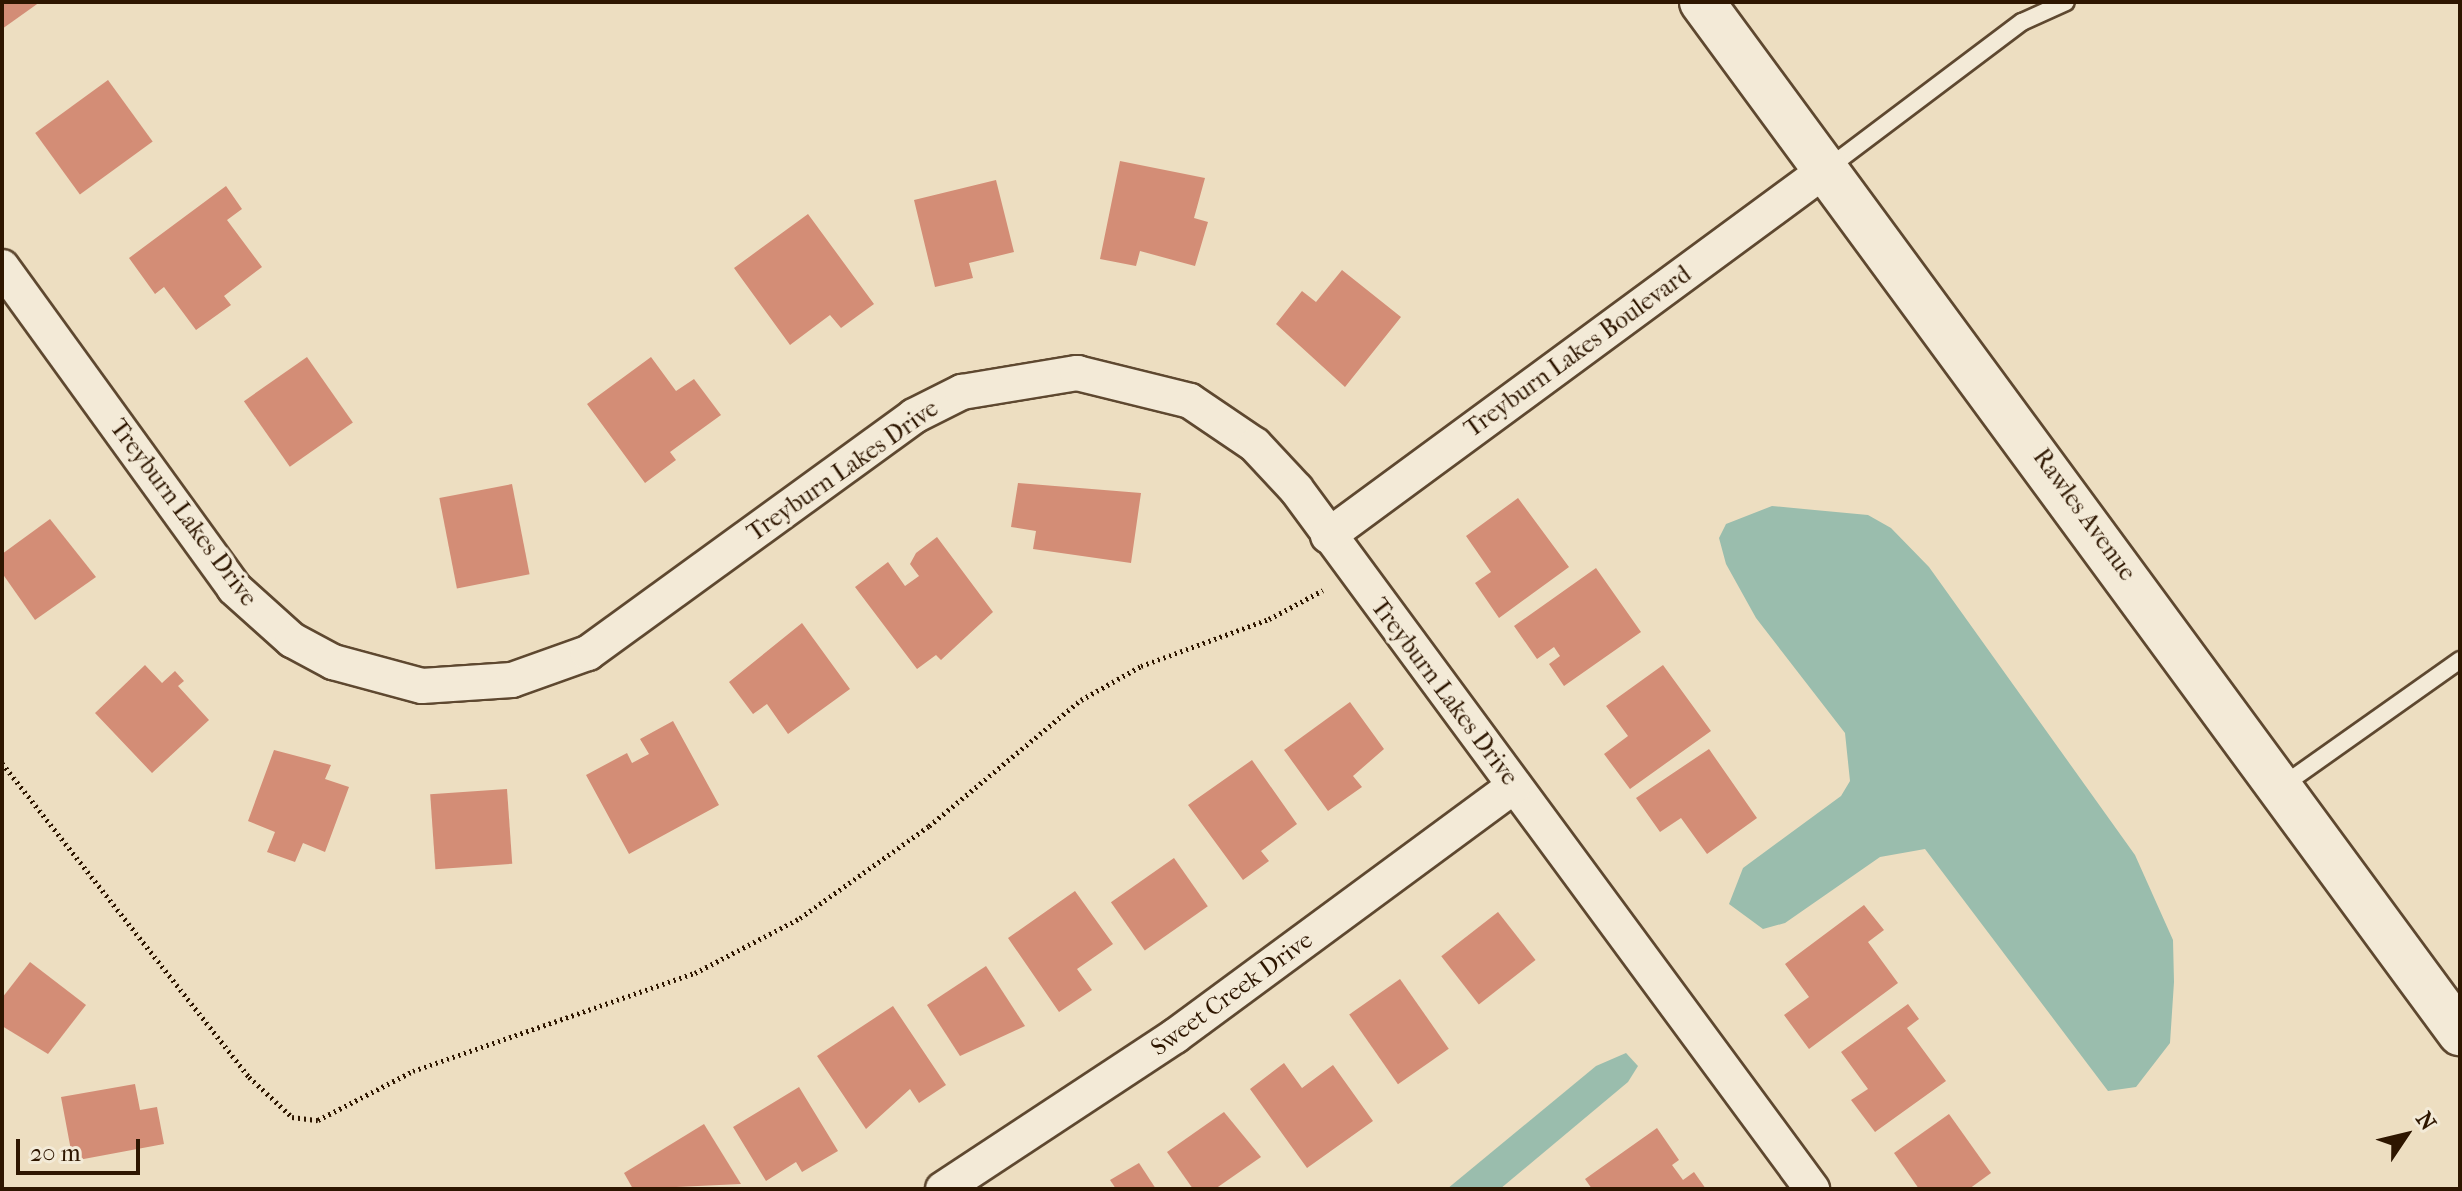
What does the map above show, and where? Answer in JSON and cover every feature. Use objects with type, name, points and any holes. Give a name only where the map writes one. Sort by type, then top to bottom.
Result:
[{"type":"street","name":"Rawles Avenue","points":[[1702,2],[1828,168],[2460,1033]]},
{"type":"street","name":"Treyburn Lakes Boulevard","points":[[1328,536],[1828,168]]},
{"type":"street","name":"Treyburn Lakes Drive","points":[[2,267],[234,588],[292,640],[392,681],[467,687],[523,677],[588,653],[914,416],[962,392],[1036,375],[1114,378],[1190,401],[1255,445],[1328,536],[1812,1189]]},
{"type":"street","name":"Sweet Creek Drive","points":[[943,1189],[1175,1036],[1514,786]]},
{"type":"lane","points":[[1828,168],[2022,22],[2066,2]]},
{"type":"lane","points":[[2281,787],[2460,660]]},
{"type":"path","points":[[2,763],[249,1077],[292,1117],[318,1120],[413,1071],[695,973],[800,918],[929,826],[1081,700],[1141,666],[1289,610],[1353,570]]},
{"type":"shaded area","points":[[1772,506],[1868,515],[1891,528],[1929,567],[2135,855],[2173,940],[2174,982],[2170,1043],[2136,1087],[2108,1091],[1925,849],[1880,857],[1785,923],[1763,929],[1729,904],[1743,868],[1841,796],[1850,781],[1845,733],[1756,618],[1726,564],[1719,538],[1726,524]]},
{"type":"shaded area","points":[[1626,1053],[1638,1066],[1628,1082],[1500,1189],[1447,1189],[1596,1066]]},
{"type":"building","points":[[2,2],[40,2],[2,29]]},
{"type":"building","points":[[108,80],[153,141],[80,194],[35,133]]},
{"type":"building","points":[[1120,161],[1205,178],[1194,218],[1208,222],[1195,266],[1140,251],[1136,266],[1100,259]]},
{"type":"building","points":[[996,180],[1014,252],[969,263],[973,278],[935,287],[914,200]]},
{"type":"building","points":[[226,186],[242,209],[227,220],[262,267],[224,296],[231,305],[196,330],[164,287],[155,294],[129,258]]},
{"type":"building","points":[[808,214],[874,304],[841,328],[830,315],[790,345],[734,268]]},
{"type":"building","points":[[1342,270],[1401,317],[1345,387],[1276,324],[1302,291],[1316,302]]},
{"type":"building","points":[[307,357],[353,423],[290,467],[244,401]]},
{"type":"building","points":[[651,357],[676,391],[694,379],[721,415],[670,452],[676,460],[645,483],[587,404]]},
{"type":"building","points":[[1018,483],[1141,493],[1131,563],[1033,549],[1036,531],[1011,527]]},
{"type":"building","points":[[512,484],[530,574],[457,588],[439,498]]},
{"type":"building","points":[[1518,498],[1569,567],[1499,618],[1475,583],[1491,572],[1466,536]]},
{"type":"building","points":[[50,519],[96,577],[35,620],[2,573],[2,554]]},
{"type":"building","points":[[937,537],[993,612],[941,660],[936,655],[917,669],[855,587],[888,562],[905,586],[919,576],[910,564],[916,553]]},
{"type":"building","points":[[1596,568],[1641,632],[1564,686],[1549,664],[1560,656],[1554,647],[1537,659],[1514,626]]},
{"type":"building","points":[[802,623],[850,689],[788,734],[767,704],[753,714],[729,682]]},
{"type":"building","points":[[145,665],[162,683],[175,671],[184,681],[178,686],[209,720],[152,773],[95,713]]},
{"type":"building","points":[[1663,665],[1711,731],[1630,789],[1604,754],[1628,736],[1606,706]]},
{"type":"building","points":[[1350,702],[1384,749],[1353,776],[1362,787],[1328,811],[1284,750]]},
{"type":"building","points":[[673,721],[719,805],[629,854],[586,775],[627,753],[632,763],[649,754],[640,739]]},
{"type":"building","points":[[1709,749],[1757,818],[1707,854],[1681,818],[1660,832],[1636,798]]},
{"type":"building","points":[[274,750],[331,765],[325,779],[349,787],[325,852],[303,843],[295,862],[267,852],[275,832],[248,821]]},
{"type":"building","points":[[1252,760],[1297,824],[1261,851],[1269,861],[1243,880],[1188,805]]},
{"type":"building","points":[[507,789],[512,864],[435,869],[430,794]]},
{"type":"building","points":[[1174,858],[1208,906],[1145,950],[1111,902]]},
{"type":"building","points":[[1075,891],[1113,944],[1077,969],[1092,990],[1059,1012],[1008,938]]},
{"type":"building","points":[[1864,905],[1884,930],[1868,942],[1898,983],[1809,1049],[1784,1015],[1809,997],[1785,964]]},
{"type":"building","points":[[1498,912],[1536,960],[1479,1004],[1441,956]]},
{"type":"building","points":[[30,962],[86,1005],[48,1054],[2,1026],[2,998]]},
{"type":"building","points":[[986,966],[1025,1026],[960,1056],[927,1005]]},
{"type":"building","points":[[1400,979],[1449,1049],[1398,1084],[1349,1015]]},
{"type":"building","points":[[1908,1004],[1919,1019],[1907,1028],[1946,1081],[1875,1132],[1851,1100],[1868,1089],[1841,1052]]},
{"type":"building","points":[[893,1006],[946,1085],[919,1103],[910,1089],[866,1129],[817,1056]]},
{"type":"building","points":[[1284,1063],[1302,1088],[1333,1065],[1373,1121],[1307,1168],[1250,1089]]},
{"type":"building","points":[[135,1084],[140,1110],[157,1107],[164,1144],[73,1161],[61,1097]]},
{"type":"building","points":[[799,1087],[838,1151],[802,1172],[796,1162],[766,1181],[733,1127]]},
{"type":"building","points":[[1224,1112],[1261,1157],[1215,1189],[1193,1189],[1167,1152]]},
{"type":"building","points":[[1949,1114],[1991,1173],[1969,1189],[1919,1189],[1894,1153]]},
{"type":"building","points":[[704,1124],[741,1184],[633,1189],[624,1173]]},
{"type":"building","points":[[1657,1128],[1679,1160],[1672,1165],[1683,1180],[1694,1172],[1706,1189],[1592,1189],[1585,1179]]},
{"type":"building","points":[[1139,1163],[1156,1189],[1116,1189],[1110,1180]]}]
